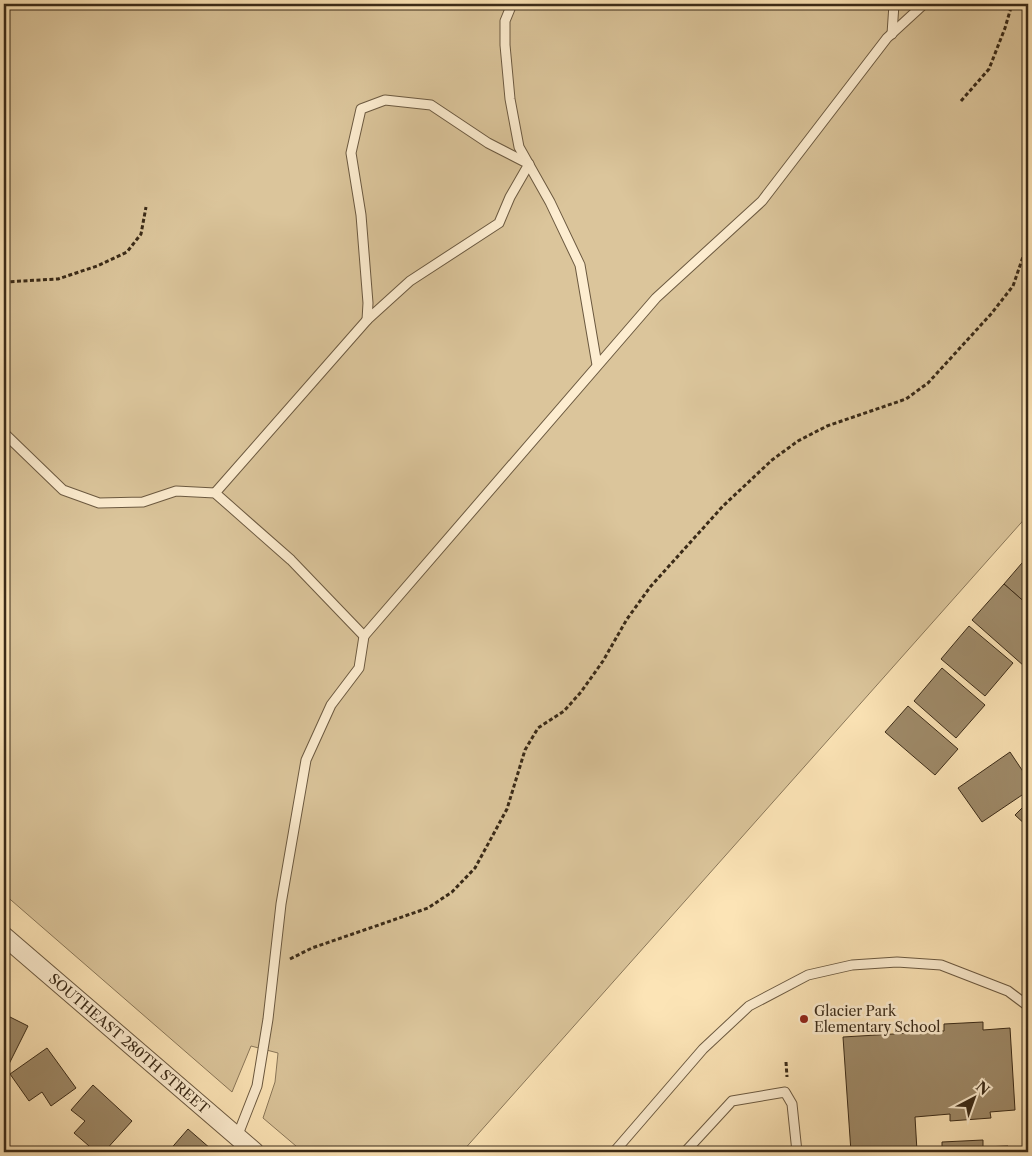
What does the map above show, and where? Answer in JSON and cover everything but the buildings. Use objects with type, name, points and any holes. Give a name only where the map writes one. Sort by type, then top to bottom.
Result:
[{"type":"street","name":"SOUTHEAST 280TH STREET","points":[[4,936],[255,1152]]},
{"type":"lane","points":[[512,4],[505,21],[510,99],[519,147],[550,202],[580,265],[597,365]]},
{"type":"lane","points":[[892,34],[894,4]]},
{"type":"lane","points":[[237,1137],[257,1086],[281,904],[306,760],[331,706],[359,668],[364,636],[656,298],[762,201],[892,34],[924,4]]},
{"type":"lane","points":[[367,320],[368,303],[361,215],[351,153],[361,109],[385,100],[431,105],[488,143],[528,164]]},
{"type":"lane","points":[[215,493],[367,320],[410,281],[499,222],[528,164]]},
{"type":"lane","points":[[4,433],[63,490],[99,503],[143,502],[176,491],[215,493],[291,560],[364,636]]},
{"type":"lane","points":[[614,1152],[703,1049],[749,1006],[808,975],[852,965],[897,962],[941,965],[1008,991],[1028,1006]]},
{"type":"lane","points":[[685,1152],[732,1101],[785,1092],[792,1104],[797,1152]]},
{"type":"path","points":[[961,101],[989,69],[1012,4]]},
{"type":"path","points":[[1028,144],[1026,150],[1028,177]]},
{"type":"path","points":[[274,967],[312,948],[428,908],[452,892],[475,868],[492,840],[507,809],[525,750],[538,728],[564,711],[581,692],[603,661],[627,619],[651,586],[723,506],[772,460],[798,441],[827,426],[906,399],[928,383],[991,314],[1013,286],[1025,251],[1028,186]]},
{"type":"path","points":[[4,282],[58,279],[97,266],[127,252],[141,234],[146,207]]},
{"type":"shaded area","points":[[4,4],[1028,4],[1028,515],[462,1152],[303,1152],[263,1118],[275,1082],[278,1053],[251,1046],[232,1092],[4,894]]},
{"type":"place","name":"Glacier Park Elementary School","points":[[804,1019]]}]
